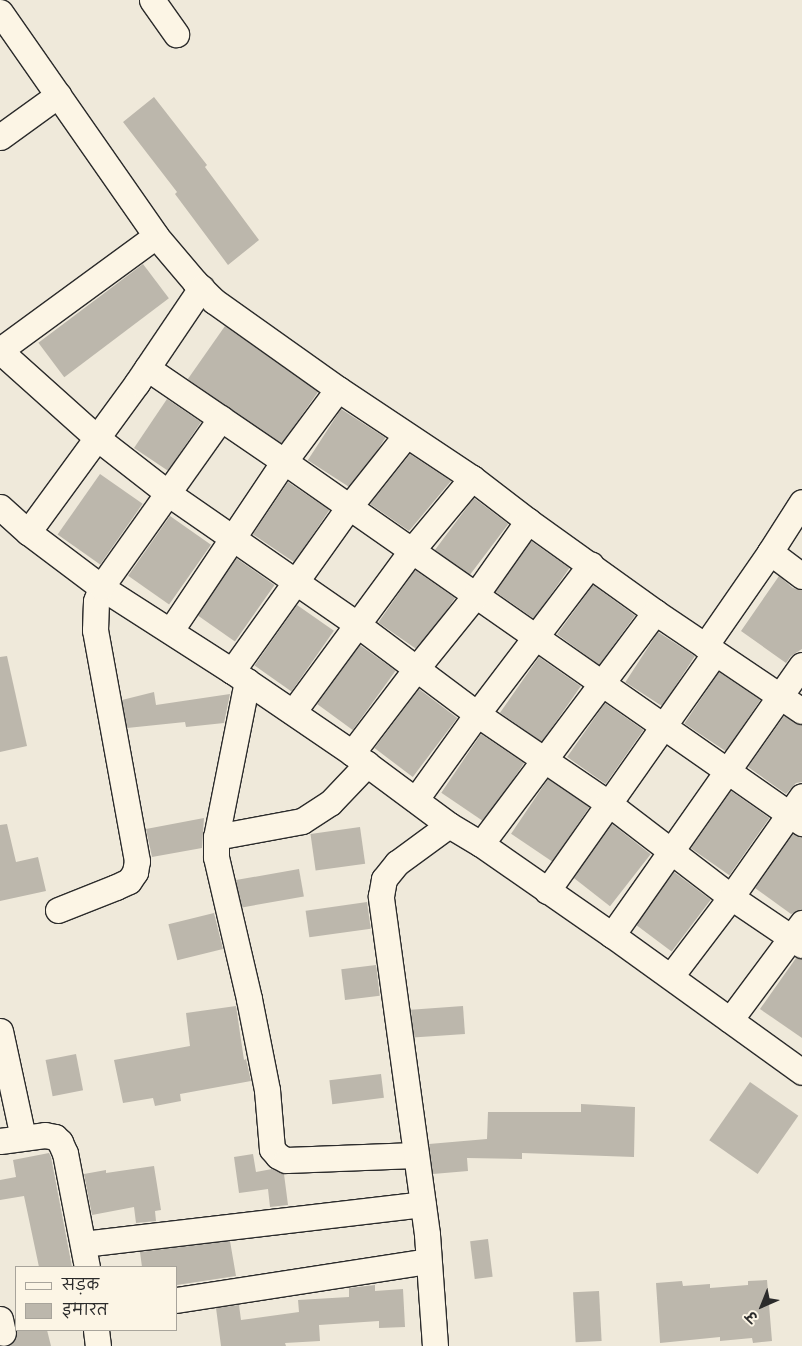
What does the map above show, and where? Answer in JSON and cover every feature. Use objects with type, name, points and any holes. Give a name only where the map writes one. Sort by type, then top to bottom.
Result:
[{"type":"street","points":[[152,0],[176,34]]},
{"type":"street","points":[[0,12],[156,236],[201,288],[232,315],[338,389],[472,478],[528,521],[591,564],[655,612],[802,711]]},
{"type":"street","points":[[0,137],[58,95]]},
{"type":"street","points":[[156,236],[0,351],[97,438],[169,494],[358,625],[477,714],[608,803],[669,852],[731,897],[798,935],[730,1020]]},
{"type":"street","points":[[28,532],[147,368],[201,288]]},
{"type":"street","points":[[147,368],[728,771],[798,811],[671,976]]},
{"type":"street","points":[[170,630],[285,462],[338,389]]},
{"type":"street","points":[[58,910],[129,881],[135,872],[137,861],[95,630],[96,601],[101,587],[169,494],[221,418]]},
{"type":"street","points":[[406,435],[349,507],[297,583],[240,676],[216,837],[216,857],[249,999],[266,1090],[272,1149],[278,1156],[286,1160],[416,1155]]},
{"type":"street","points":[[293,712],[412,550],[472,478]]},
{"type":"street","points":[[547,891],[664,727],[710,649],[802,502]]},
{"type":"street","points":[[0,507],[28,532],[101,587],[170,630],[293,712],[416,799],[449,825],[481,844],[612,934],[802,1072]]},
{"type":"street","points":[[216,837],[302,821],[330,803],[416,669],[476,596],[528,521]]},
{"type":"street","points":[[770,552],[802,576]]},
{"type":"street","points":[[416,799],[534,637],[591,564]]},
{"type":"street","points":[[481,844],[655,612]]},
{"type":"street","points":[[612,934],[802,664]]},
{"type":"street","points":[[435,1346],[423,1204],[381,896],[384,879],[397,864],[449,825]]},
{"type":"street","points":[[0,1031],[12,1139],[46,1135],[55,1137],[60,1142],[65,1153],[85,1256],[423,1204]]},
{"type":"street","points":[[178,1300],[428,1262]]},
{"type":"street","points":[[96,1331],[98,1346]]},
{"type":"building","points":[[154,97],[207,165],[205,167],[259,240],[228,265],[175,194],[177,192],[123,122]]},
{"type":"building","points":[[143,264],[169,298],[64,377],[38,343]]},
{"type":"building","points":[[225,326],[318,391],[281,445],[188,379]]},
{"type":"building","points":[[167,399],[201,422],[168,471],[134,448]]},
{"type":"building","points":[[341,409],[385,438],[352,489],[308,460]]},
{"type":"building","points":[[410,454],[451,481],[409,531],[370,504]]},
{"type":"building","points":[[100,474],[143,504],[100,564],[58,535]]},
{"type":"building","points":[[288,482],[329,510],[294,562],[253,534]]},
{"type":"building","points":[[474,498],[508,524],[469,576],[435,550]]},
{"type":"building","points":[[170,516],[211,545],[169,604],[128,576]]},
{"type":"building","points":[[531,541],[570,568],[534,619],[495,592]]},
{"type":"building","points":[[236,558],[275,585],[235,641],[196,615]]},
{"type":"building","points":[[415,570],[455,598],[418,651],[378,622]]},
{"type":"building","points":[[779,576],[793,588],[802,590],[802,649],[791,656],[786,663],[741,631]]},
{"type":"building","points":[[593,585],[635,616],[599,665],[557,634]]},
{"type":"building","points":[[297,605],[334,631],[291,691],[255,666]]},
{"type":"building","points":[[658,632],[695,656],[662,706],[625,682]]},
{"type":"building","points":[[360,645],[396,671],[353,730],[317,704]]},
{"type":"building","points":[[7,656],[27,746],[0,752],[0,657]]},
{"type":"building","points":[[539,657],[581,686],[542,742],[500,713]]},
{"type":"building","points":[[719,672],[760,700],[726,751],[684,723]]},
{"type":"building","points":[[419,689],[457,718],[413,777],[374,748]]},
{"type":"building","points":[[154,692],[156,705],[230,694],[224,723],[186,727],[185,722],[127,728],[122,700]]},
{"type":"building","points":[[605,703],[644,730],[606,784],[567,757]]},
{"type":"building","points":[[784,716],[802,725],[802,782],[796,783],[786,794],[748,767]]},
{"type":"building","points":[[481,734],[524,763],[484,822],[441,793]]},
{"type":"building","points":[[548,779],[589,807],[553,862],[511,834]]},
{"type":"building","points":[[731,791],[770,818],[729,875],[691,848]]},
{"type":"building","points":[[204,818],[202,848],[152,857],[146,829]]},
{"type":"building","points":[[7,824],[16,862],[38,857],[46,891],[0,901],[0,825]]},
{"type":"building","points":[[612,824],[651,854],[610,906],[571,876]]},
{"type":"building","points":[[360,827],[365,864],[316,871],[310,834]]},
{"type":"building","points":[[793,834],[802,837],[802,909],[791,914],[755,888]]},
{"type":"building","points":[[299,869],[304,897],[241,908],[236,880]]},
{"type":"building","points":[[674,872],[711,900],[672,952],[635,924]]},
{"type":"building","points":[[367,902],[371,929],[309,937],[306,911]]},
{"type":"building","points":[[214,913],[223,949],[177,960],[168,924]]},
{"type":"building","points":[[796,958],[802,959],[802,1038],[760,1009]]},
{"type":"building","points":[[376,965],[380,996],[345,1000],[341,969]]},
{"type":"building","points":[[236,1006],[244,1060],[246,1059],[251,1081],[180,1094],[181,1101],[155,1106],[153,1098],[123,1103],[114,1060],[190,1046],[186,1013]]},
{"type":"building","points":[[463,1006],[465,1034],[413,1038],[411,1010]]},
{"type":"building","points":[[76,1054],[83,1090],[53,1096],[46,1060]]},
{"type":"building","points":[[381,1074],[384,1098],[332,1104],[329,1080]]},
{"type":"building","points":[[750,1082],[798,1116],[758,1174],[709,1140]]},
{"type":"building","points":[[581,1104],[635,1107],[634,1157],[522,1153],[522,1159],[467,1158],[468,1171],[433,1174],[429,1144],[487,1139],[488,1112],[581,1112]]},
{"type":"building","points":[[49,1153],[72,1266],[39,1266],[24,1196],[0,1200],[0,1180],[16,1177],[13,1160]]},
{"type":"building","points":[[253,1154],[256,1172],[272,1169],[284,1174],[288,1205],[270,1207],[268,1189],[239,1193],[234,1157]]},
{"type":"building","points":[[154,1166],[161,1210],[155,1211],[156,1221],[136,1223],[134,1207],[92,1215],[84,1174],[106,1170],[106,1173]]},
{"type":"building","points":[[488,1239],[493,1277],[475,1279],[470,1241]]},
{"type":"building","points":[[230,1241],[236,1276],[178,1285],[178,1266],[142,1266],[140,1252]]},
{"type":"building","points":[[767,1280],[772,1341],[753,1343],[752,1338],[720,1341],[720,1337],[660,1343],[656,1283],[682,1281],[683,1286],[710,1284],[710,1288],[748,1285],[748,1281]]},
{"type":"building","points":[[375,1285],[375,1291],[403,1289],[405,1327],[379,1328],[379,1321],[319,1325],[320,1341],[285,1343],[286,1346],[221,1346],[216,1308],[239,1305],[241,1320],[299,1312],[298,1300],[349,1297],[349,1288]]},
{"type":"building","points":[[599,1291],[602,1341],[576,1342],[573,1292]]},
{"type":"building","points":[[17,1331],[47,1331],[51,1346],[9,1346],[16,1338]]}]
